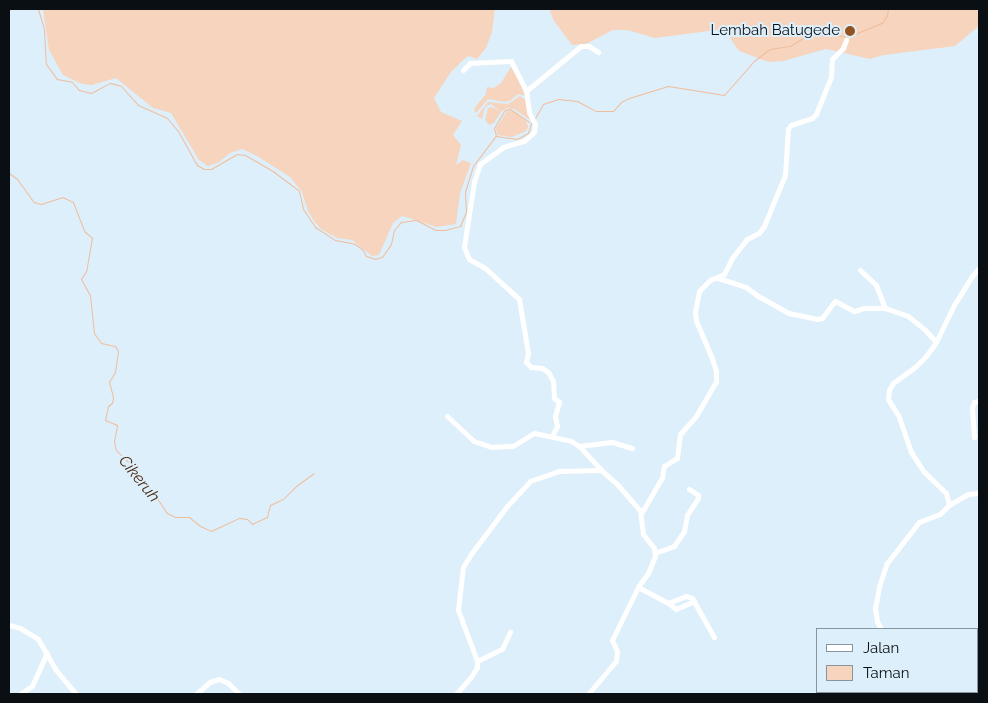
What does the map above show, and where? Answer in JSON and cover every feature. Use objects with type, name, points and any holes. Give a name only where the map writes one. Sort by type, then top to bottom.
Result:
[{"type":"street","points":[[588,694],[616,661],[617,651],[612,640],[638,587],[648,573],[655,553],[654,548],[644,534],[642,512],[662,478],[663,469],[677,458],[678,438],[696,416],[716,382],[716,371],[696,321],[695,312],[702,286],[710,280],[718,278],[728,270],[732,258],[747,239],[759,233],[764,226],[785,176],[788,128],[791,125],[812,118],[816,114],[831,77],[832,59],[843,48],[846,40]]},
{"type":"street","points":[[526,91],[581,46],[589,46],[598,52]]},
{"type":"street","points":[[463,70],[470,63],[511,61],[526,91],[536,127],[532,136],[520,143],[503,147],[480,164],[474,182],[464,247],[469,259],[485,268],[520,299],[528,353],[526,362],[531,367],[542,368],[548,372],[552,381],[554,398],[559,402],[556,426],[552,436]]},
{"type":"street","points":[[949,505],[946,493],[915,460],[898,416],[888,399],[889,390],[893,383],[923,361],[936,342],[954,304],[979,268]]},
{"type":"street","points":[[860,270],[876,285],[885,308]]},
{"type":"street","points":[[718,278],[746,287],[789,313],[817,319],[822,318],[835,301],[854,311],[864,308],[885,308],[908,316],[936,342]]},
{"type":"street","points":[[974,437],[973,404],[979,401]]},
{"type":"street","points":[[446,416],[474,440],[491,447],[513,446],[534,433],[552,436],[579,446],[642,512]]},
{"type":"street","points":[[579,446],[612,442],[632,448]]},
{"type":"street","points":[[456,694],[475,671],[477,661],[458,610],[463,567],[471,554],[507,506],[530,481],[558,471],[601,470]]},
{"type":"street","points":[[655,553],[674,546],[684,530],[687,515],[698,498],[698,495],[689,489]]},
{"type":"street","points":[[881,628],[875,615],[876,601],[888,563],[919,522],[940,514],[949,505],[968,494],[979,493]]},
{"type":"street","points":[[638,587],[668,603],[686,596],[694,601],[714,637]]},
{"type":"street","points":[[9,625],[34,636],[44,646],[55,669],[76,694]]},
{"type":"street","points":[[477,661],[502,649],[510,632]]},
{"type":"street","points":[[20,694],[32,686],[47,653]]},
{"type":"street","points":[[196,694],[206,685],[215,680],[222,679],[228,682],[239,694]]},
{"type":"street","points":[[204,694],[206,685]]},
{"type":"green space","points":[[43,9],[495,9],[492,32],[486,48],[477,59],[468,56],[461,62],[451,72],[434,98],[441,112],[462,121],[453,135],[461,145],[456,165],[463,160],[471,163],[460,193],[456,224],[437,227],[402,216],[393,223],[379,255],[372,256],[352,240],[337,238],[321,229],[314,221],[308,211],[302,192],[290,177],[257,156],[242,149],[230,153],[219,162],[208,166],[199,160],[171,113],[153,108],[116,78],[92,85],[82,84],[63,75],[49,50]]},
{"type":"green space","points":[[549,9],[979,9],[979,26],[955,46],[884,55],[870,59],[826,49],[783,61],[769,62],[739,51],[730,38],[731,34],[716,30],[655,38],[627,30],[613,30],[586,44],[572,45],[554,21]]},
{"type":"green space","points":[[511,67],[517,74],[525,96],[518,94],[505,102],[488,99],[476,113],[474,111],[476,106],[486,94],[487,87],[494,88],[501,83]]},
{"type":"green space","points":[[520,96],[526,100],[530,120],[514,109],[507,108],[501,112],[494,123],[489,125],[485,120],[488,108],[492,107],[500,111],[491,104],[485,107],[482,119],[477,116],[488,102],[508,104]]},
{"type":"green space","points":[[508,110],[516,113],[526,121],[528,127],[526,131],[512,137],[497,135],[496,128]]},
{"type":"waterway","points":[[38,9],[44,29],[46,64],[57,79],[72,82],[79,90],[91,93],[110,83],[121,86],[138,105],[167,118],[178,131],[197,165],[204,169],[211,169],[237,154],[245,155],[274,172],[299,191],[303,209],[315,227],[335,240],[355,244],[362,249],[366,256],[375,259],[382,257],[391,244],[394,230],[401,222],[416,220],[436,230],[460,226],[466,212],[465,192],[473,166],[496,136],[517,139],[528,133],[532,121]]},
{"type":"waterway","points":[[535,118],[543,104],[558,99],[577,101],[596,111],[613,111],[621,102],[629,98],[668,86],[724,95],[754,61],[770,49],[790,46],[803,38],[820,33],[847,37],[882,23],[888,9]]},
{"type":"waterway","points":[[496,136],[494,128],[505,110],[510,109],[529,122]]},
{"type":"waterway","name":"Cikeruh","points":[[9,173],[17,179],[34,202],[41,204],[62,197],[73,202],[84,231],[92,238],[86,271],[81,279],[90,295],[94,333],[101,343],[115,346],[118,351],[115,372],[109,382],[113,397],[112,403],[108,406],[105,420],[117,425],[114,442],[116,450],[129,463],[135,474],[150,488],[167,513],[175,517],[189,517],[200,526],[211,531],[239,518],[247,519],[252,524],[267,517],[270,505],[283,499],[296,486],[314,473]]},
{"type":"place","name":"Lembah Batugede","points":[[850,31]]}]
